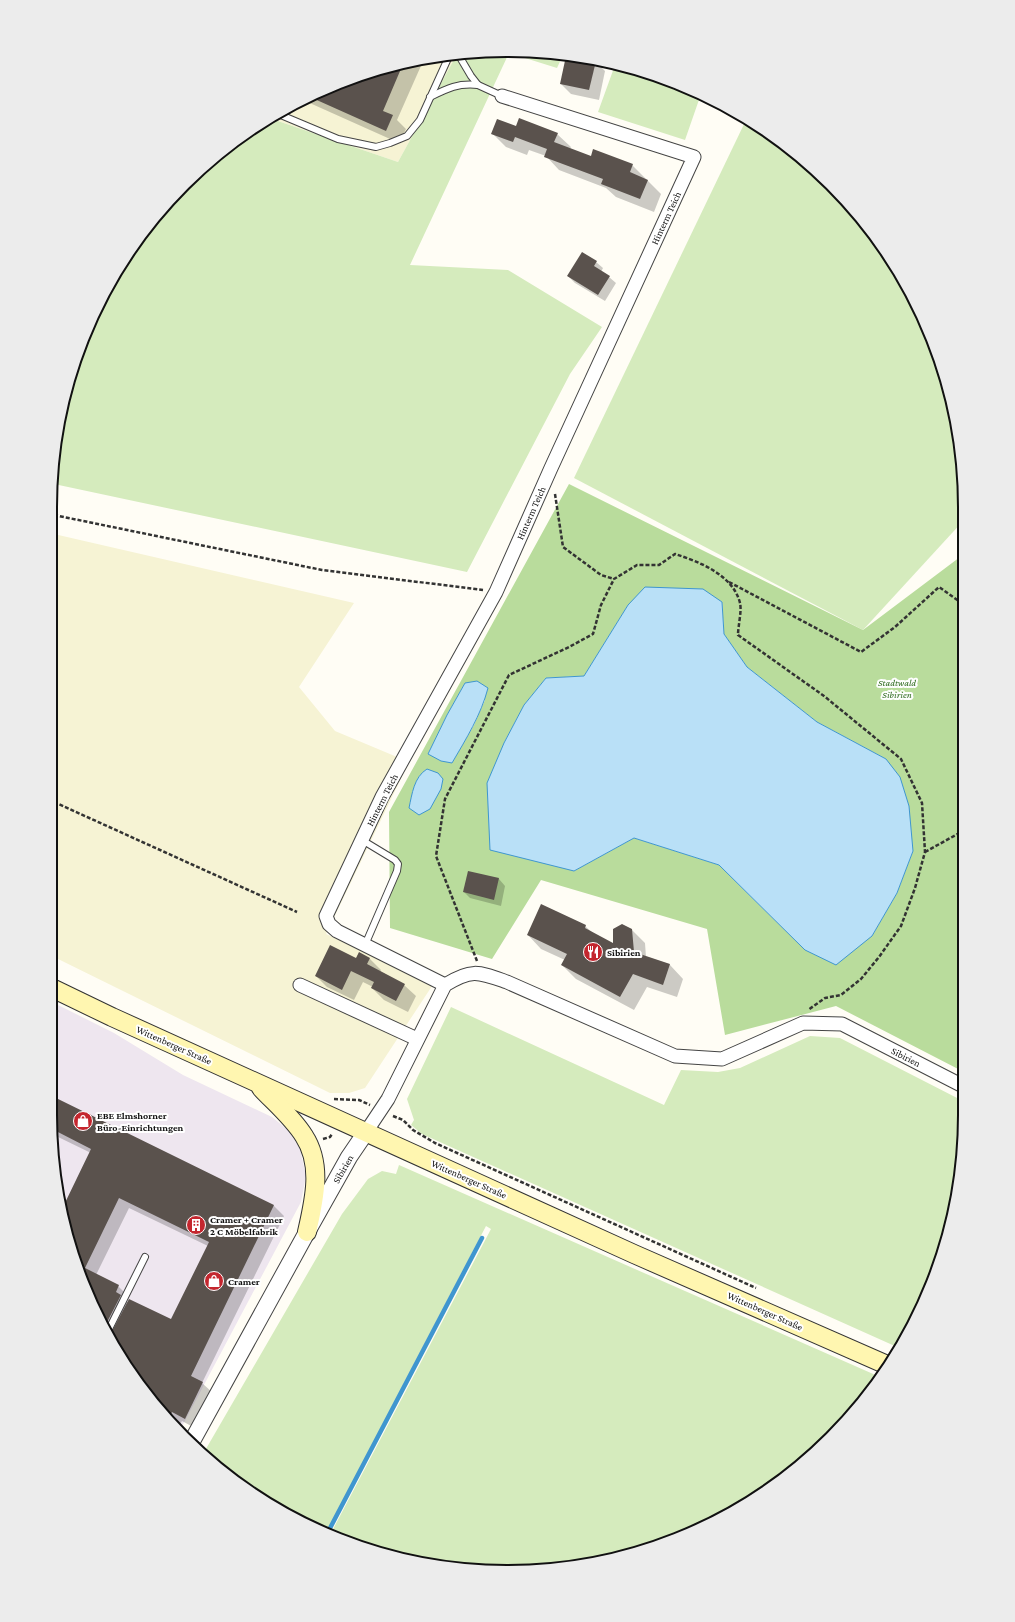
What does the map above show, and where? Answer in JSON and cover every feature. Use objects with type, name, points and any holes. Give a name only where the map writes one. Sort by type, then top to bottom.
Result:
[{"type":"main road","name":"Wittenberger Straße","points":[[57,990],[112,1018],[255,1081],[634,1254],[883,1363]]},
{"type":"main road","points":[[255,1081],[298,1128],[311,1149],[316,1175],[314,1203],[307,1232]]},
{"type":"street","name":"Hinterm Teich","points":[[445,985],[338,931],[329,924],[326,916],[382,797],[496,592],[550,468],[694,157],[502,96]]},
{"type":"street","name":"Sibirien","points":[[194,1438],[349,1157],[388,1099],[445,985],[460,975],[481,973],[507,982],[675,1056],[722,1059],[803,1023],[842,1024],[958,1083]]},
{"type":"street","points":[[300,985],[417,1039]]},
{"type":"lane","points":[[461,60],[478,85]]},
{"type":"lane","points":[[283,117],[338,139],[376,147],[390,143],[407,136],[420,120],[447,61]]},
{"type":"lane","points":[[430,97],[450,87],[464,84],[478,85],[502,96]]},
{"type":"lane","points":[[362,840],[395,860],[398,864],[397,871],[365,945]]},
{"type":"lane","points":[[110,1327],[145,1257]]},
{"type":"path","points":[[550,468],[563,547],[601,575],[614,579]]},
{"type":"path","points":[[57,516],[322,570],[496,592]]},
{"type":"path","points":[[481,973],[436,856],[445,799],[509,675],[593,634],[601,605],[614,579],[638,565],[659,565],[675,554],[696,561],[729,582],[861,652],[895,627],[939,587],[958,600]]},
{"type":"path","points":[[729,582],[740,604],[738,635],[824,696],[901,759],[922,803],[925,852],[915,888],[901,926],[861,979],[841,995],[825,998],[809,1008],[803,1023]]},
{"type":"path","points":[[57,803],[297,912]]},
{"type":"path","points":[[925,852],[958,833]]},
{"type":"path","points":[[328,1096],[335,1100],[359,1100],[403,1120],[413,1130],[435,1142],[758,1289]]},
{"type":"shaded area","points":[[453,61],[398,162],[276,121],[308,103],[363,81],[391,72]]},
{"type":"shaded area","points":[[57,535],[354,603],[299,687],[335,731],[409,762],[326,934],[434,983],[365,1088],[349,1093],[330,1093],[57,958]]},
{"type":"shaded area","points":[[57,1004],[114,1033],[183,1075],[272,1117],[288,1130],[300,1149],[306,1176],[301,1202],[182,1426],[150,1389],[117,1340],[91,1287],[72,1231],[61,1173],[58,1144]]},
{"type":"green space","points":[[507,57],[410,265],[508,270],[602,327],[570,374],[467,572],[58,485],[61,449],[72,391],[91,335],[103,308],[117,282],[150,233],[169,210],[210,169],[233,150],[276,121],[398,162],[453,61]]},
{"type":"green space","points":[[524,58],[560,60],[557,68]]},
{"type":"green space","points":[[613,70],[652,81],[699,99],[685,140],[598,112]]},
{"type":"green space","points":[[744,124],[782,150],[805,169],[846,210],[882,257],[912,308],[924,335],[943,391],[954,449],[957,478],[958,527],[863,630],[574,478]]},
{"type":"green space","name":"Stadtwald Sibirien","points":[[569,484],[863,630],[958,559],[958,1069],[836,1006],[725,1035],[707,929],[541,880],[492,959],[390,928],[389,812]],"holes":[[[722,601],[724,634],[747,667],[817,722],[886,759],[913,851],[897,893],[872,936],[805,950],[719,865],[634,838],[574,871],[504,743],[524,705],[546,678],[584,676],[628,605]],[[465,683],[485,700],[474,725],[452,763],[428,754]]]},
{"type":"green space","points":[[451,1007],[664,1105],[681,1070],[718,1072],[740,1068],[810,1036],[840,1038],[958,1098],[957,1144],[954,1173],[943,1231],[924,1287],[912,1314],[894,1346],[422,1134],[411,1125],[414,1120],[407,1099]]},
{"type":"green space","points":[[399,1165],[875,1375],[846,1412],[826,1433],[782,1472],[758,1489],[707,1519],[680,1531],[624,1550],[566,1561],[537,1564],[478,1564],[449,1561],[391,1550],[335,1531],[333,1530],[491,1229],[486,1226],[329,1528],[282,1505],[257,1489],[233,1472],[206,1449],[342,1214],[368,1179],[382,1171],[396,1174]]},
{"type":"water","points":[[645,587],[703,589],[722,602],[724,634],[747,667],[817,722],[886,759],[900,777],[909,806],[913,851],[897,893],[872,936],[836,965],[805,950],[719,865],[634,838],[574,871],[490,850],[487,783],[504,743],[524,705],[546,678],[584,676],[628,605]]},
{"type":"water","points":[[477,681],[488,688],[485,698],[473,727],[452,763],[441,761],[428,754],[465,683]]},
{"type":"water","points":[[427,769],[438,773],[443,779],[441,789],[430,809],[419,815],[409,808],[416,781]]},
{"type":"building","points":[[565,61],[595,66],[589,90],[560,84]]},
{"type":"building","points":[[400,70],[383,111],[393,115],[386,131],[316,100],[363,81]]},
{"type":"building","points":[[519,118],[558,133],[554,142],[591,156],[593,149],[633,164],[630,172],[648,180],[640,199],[601,184],[603,179],[544,157],[547,149],[515,137],[513,142],[491,134],[497,119],[516,126]]},
{"type":"building","points":[[582,252],[597,261],[594,266],[610,276],[598,295],[567,276]]},
{"type":"building","points":[[468,871],[499,878],[494,900],[463,892]]},
{"type":"building","name":"Sibirien","points":[[541,904],[586,925],[585,928],[613,943],[613,929],[622,924],[632,929],[634,952],[670,964],[663,985],[633,974],[620,997],[561,965],[567,954],[527,935]]},
{"type":"building","points":[[330,945],[356,958],[359,952],[370,958],[367,964],[405,984],[396,1001],[371,988],[374,982],[351,971],[342,990],[315,976]]},
{"type":"building","points":[[57,1098],[274,1205],[191,1376],[203,1382],[185,1419],[172,1412],[171,1414],[169,1412],[133,1365],[112,1331],[129,1299],[171,1319],[209,1242],[119,1198],[85,1268],[119,1285],[116,1292],[121,1295],[107,1322],[91,1287],[81,1259],[72,1231],[66,1201],[91,1149],[58,1132]]},
{"type":"waterway","points":[[330,1529],[482,1238]]},
{"type":"place","name":"Sibirien","points":[[593,952]]},
{"type":"place","name":"EBE Elmshorner Büro-Einrichtungen","points":[[83,1121]]},
{"type":"place","name":"Cramer + Cramer 2 C Möbelfabrik","points":[[196,1225]]},
{"type":"place","name":"Cramer","points":[[214,1281]]}]
